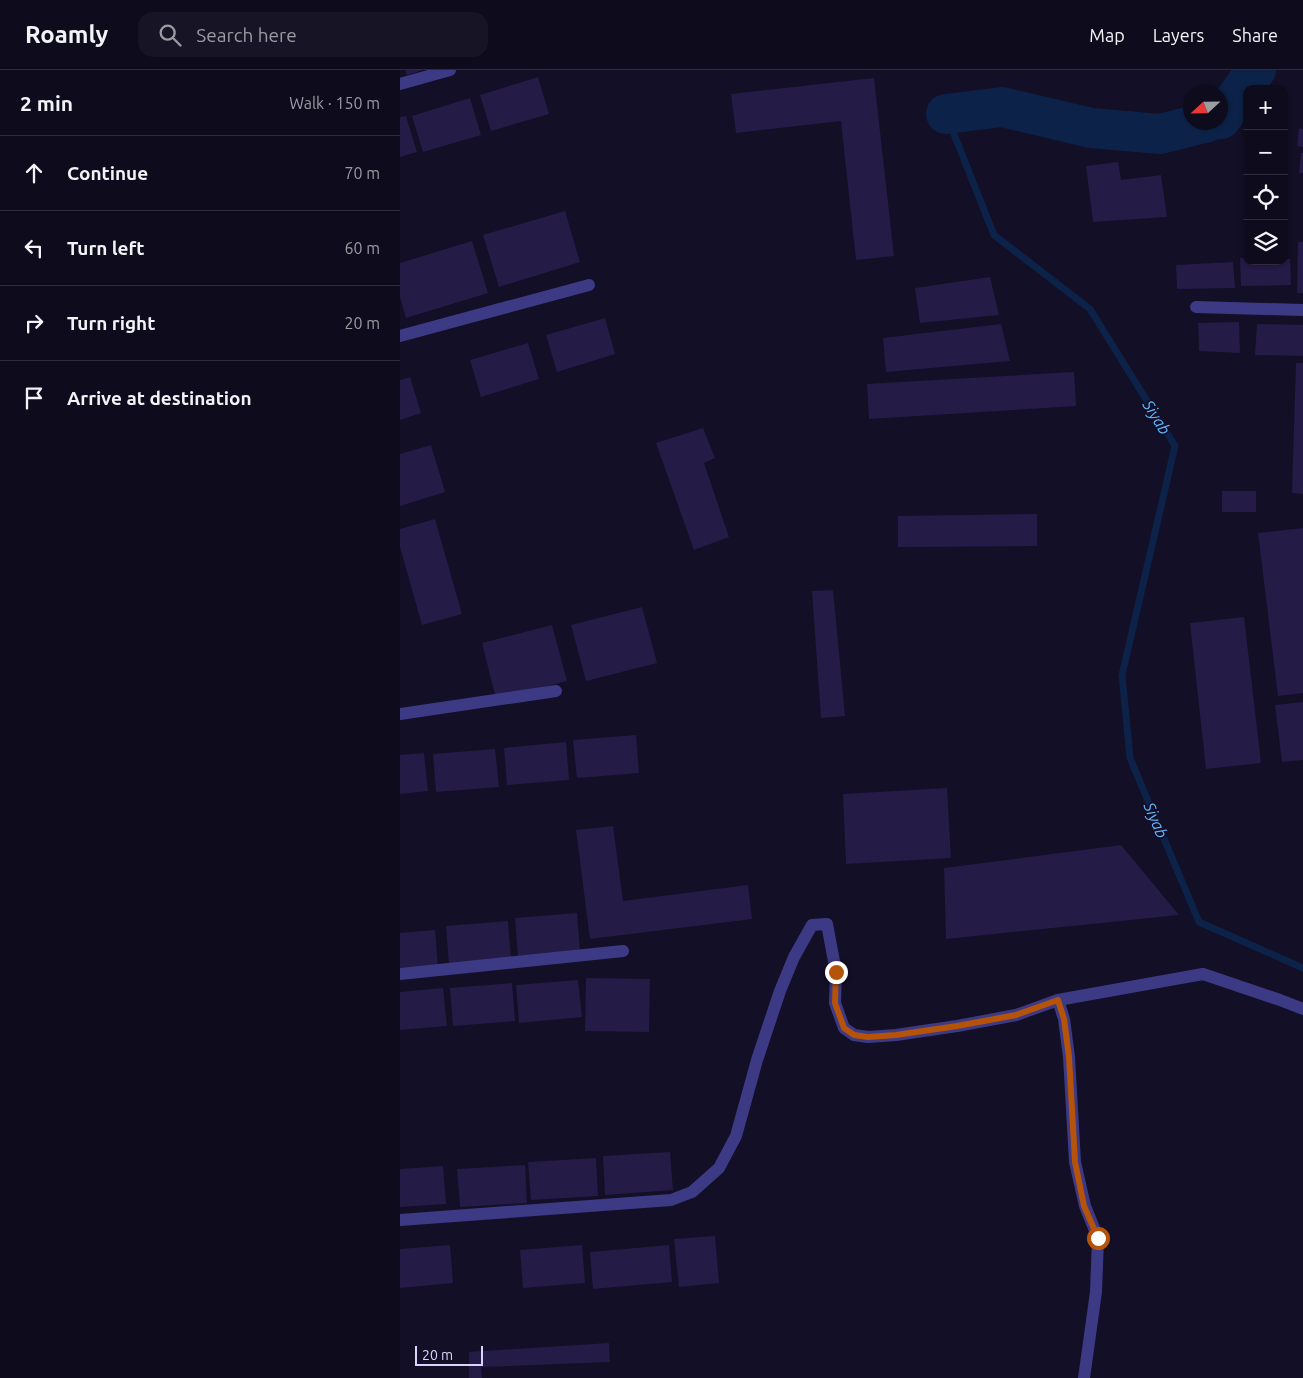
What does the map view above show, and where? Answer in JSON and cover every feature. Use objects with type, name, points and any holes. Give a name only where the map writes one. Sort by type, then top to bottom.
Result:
[{"type":"street","points":[[400,84],[450,70]]},
{"type":"street","points":[[400,336],[589,285]]},
{"type":"street","points":[[1196,307],[1303,310]]},
{"type":"street","points":[[400,714],[556,691]]},
{"type":"street","points":[[400,1220],[671,1200],[692,1192],[719,1168],[736,1136],[757,1060],[780,991],[794,957],[812,925],[827,924],[836,972],[835,1003],[844,1028],[854,1035],[868,1037],[896,1035],[957,1026],[1016,1015],[1058,1000],[1203,974],[1303,1009]]},
{"type":"street","points":[[400,974],[623,951]]},
{"type":"street","points":[[1058,1000],[1064,1019],[1069,1057],[1075,1162],[1084,1206],[1098,1238],[1096,1292],[1084,1378]]},
{"type":"building","points":[[405,70],[423,70],[407,75]]},
{"type":"building","points":[[538,77],[549,114],[491,131],[480,95]]},
{"type":"building","points":[[874,78],[894,256],[856,260],[841,121],[736,133],[731,94]]},
{"type":"building","points":[[470,98],[481,135],[423,152],[412,116]]},
{"type":"building","points":[[406,116],[417,152],[400,157],[400,117]]},
{"type":"building","points":[[1299,128],[1303,129],[1303,147],[1297,146]]},
{"type":"building","points":[[1301,153],[1303,153],[1303,173],[1299,173]]},
{"type":"building","points":[[1118,162],[1121,180],[1161,175],[1167,217],[1093,222],[1086,166]]},
{"type":"building","points":[[565,211],[580,262],[499,287],[483,235]]},
{"type":"building","points":[[472,241],[488,293],[406,318],[400,297],[400,263]]},
{"type":"building","points":[[1298,242],[1303,242],[1303,293],[1297,293]]},
{"type":"building","points":[[1240,258],[1243,258],[1243,265],[1288,265],[1288,259],[1290,259],[1291,285],[1241,286]]},
{"type":"building","points":[[1233,262],[1235,288],[1177,289],[1176,265]]},
{"type":"building","points":[[990,277],[999,315],[920,323],[915,288]]},
{"type":"building","points":[[605,318],[615,354],[557,372],[546,335]]},
{"type":"building","points":[[1239,322],[1240,353],[1199,351],[1198,323]]},
{"type":"building","points":[[1001,324],[1010,361],[886,372],[883,338]]},
{"type":"building","points":[[1257,324],[1303,325],[1303,356],[1255,355]]},
{"type":"building","points":[[528,343],[539,379],[481,397],[470,360]]},
{"type":"building","points":[[1296,363],[1303,363],[1303,494],[1292,493]]},
{"type":"building","points":[[1074,372],[1076,406],[869,419],[867,384]]},
{"type":"building","points":[[410,377],[421,413],[400,420],[400,380]]},
{"type":"building","points":[[703,428],[715,458],[704,463],[729,537],[694,550],[656,443]]},
{"type":"building","points":[[431,445],[445,492],[400,506],[400,454]]},
{"type":"building","points":[[1222,491],[1256,491],[1256,512],[1222,512]]},
{"type":"building","points":[[1037,514],[1037,546],[898,547],[898,516]]},
{"type":"building","points":[[435,519],[462,614],[422,625],[400,547],[400,529]]},
{"type":"building","points":[[1303,528],[1303,693],[1278,696],[1258,533]]},
{"type":"building","points":[[833,590],[845,716],[821,718],[812,591]]},
{"type":"building","points":[[642,607],[657,663],[586,681],[571,625]]},
{"type":"building","points":[[1244,617],[1261,763],[1206,769],[1190,623]]},
{"type":"building","points":[[552,625],[567,681],[496,699],[482,643]]},
{"type":"building","points":[[1303,702],[1303,760],[1282,762],[1275,705]]},
{"type":"building","points":[[636,735],[639,773],[577,778],[573,740]]},
{"type":"building","points":[[566,742],[569,780],[507,785],[504,748]]},
{"type":"building","points":[[495,749],[499,787],[436,792],[433,754]]},
{"type":"building","points":[[424,753],[428,791],[400,794],[400,755]]},
{"type":"building","points":[[947,788],[951,858],[846,864],[843,794]]},
{"type":"building","points":[[613,826],[623,901],[748,885],[752,919],[590,939],[576,830]]},
{"type":"building","points":[[1121,845],[1179,915],[946,939],[944,868]]},
{"type":"building","points":[[577,913],[580,951],[518,956],[515,918]]},
{"type":"building","points":[[508,921],[511,959],[449,964],[446,926]]},
{"type":"building","points":[[435,930],[438,968],[400,971],[400,933]]},
{"type":"building","points":[[586,978],[650,979],[649,1032],[585,1031]]},
{"type":"building","points":[[578,980],[582,1017],[519,1023],[516,985]]},
{"type":"building","points":[[512,983],[515,1021],[453,1026],[450,988]]},
{"type":"building","points":[[443,988],[447,1026],[400,1030],[400,992]]},
{"type":"building","points":[[670,1152],[673,1190],[605,1195],[603,1156]]},
{"type":"building","points":[[596,1158],[598,1196],[531,1200],[528,1162]]},
{"type":"building","points":[[525,1165],[527,1203],[460,1207],[457,1169]]},
{"type":"building","points":[[443,1166],[446,1204],[400,1207],[400,1169]]},
{"type":"building","points":[[715,1236],[719,1283],[679,1287],[674,1239]]},
{"type":"building","points":[[450,1245],[453,1283],[400,1288],[400,1249]]},
{"type":"building","points":[[582,1245],[585,1283],[523,1288],[520,1250]]},
{"type":"building","points":[[669,1245],[672,1282],[593,1289],[590,1252]]},
{"type":"building","points":[[609,1343],[610,1362],[481,1367],[482,1378],[469,1378],[469,1352]]},
{"type":"waterway","name":"Siyab","points":[[1228,109],[1256,70]]},
{"type":"waterway","name":"Siyab","points":[[946,114],[1002,107],[1091,128],[1160,134],[1183,128]]},
{"type":"waterway","name":"Siyab","points":[[946,114],[994,235],[1090,309],[1175,446],[1122,675],[1130,758],[1199,922],[1303,968]]},
{"type":"route","points":[[836,972],[835,1003],[844,1028],[854,1035],[868,1037],[957,1026],[1016,1015],[1058,1000],[1064,1019],[1069,1057],[1075,1162],[1084,1206],[1098,1238]]}]
